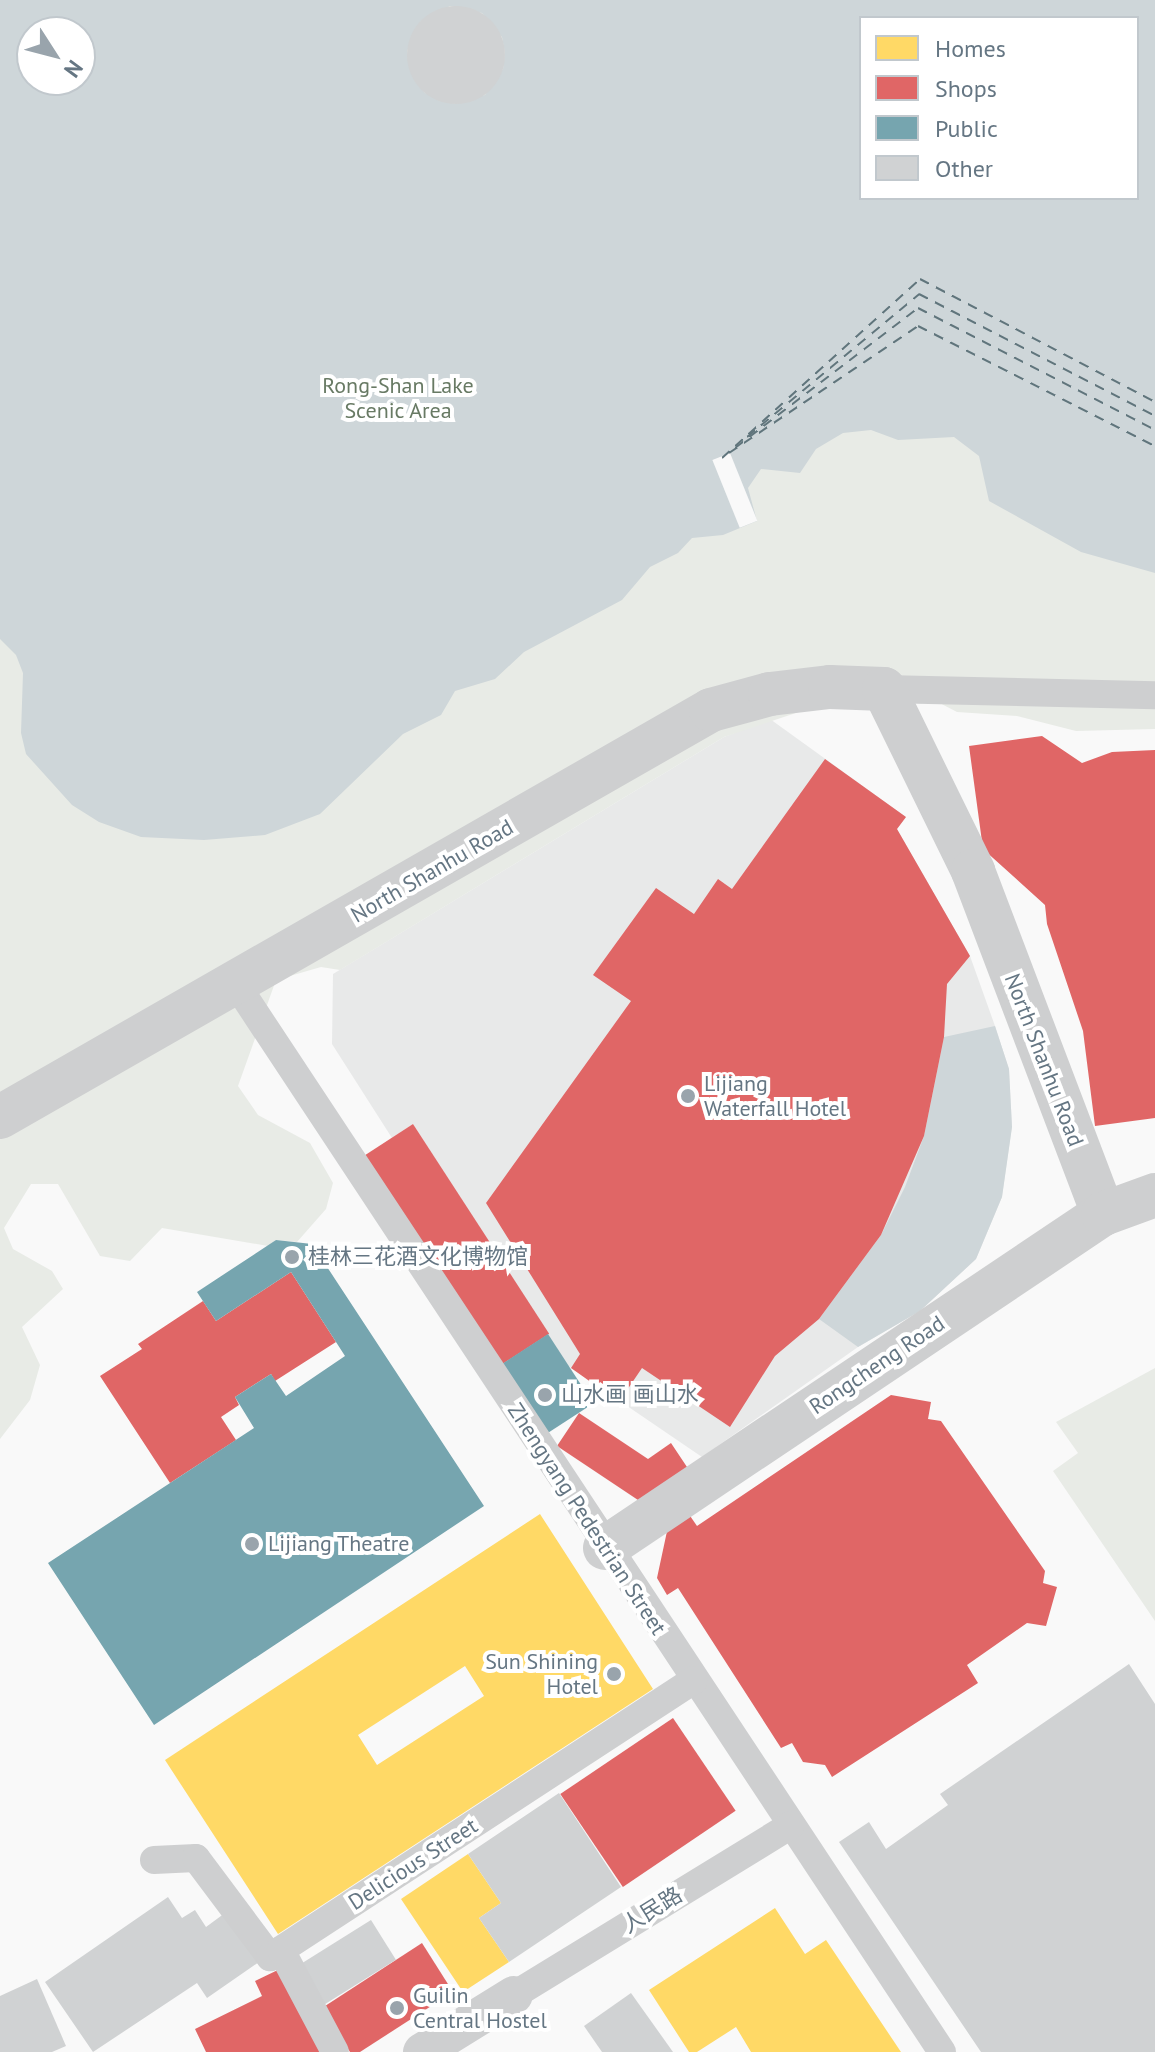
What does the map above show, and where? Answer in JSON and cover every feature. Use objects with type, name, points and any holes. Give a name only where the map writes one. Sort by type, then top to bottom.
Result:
[{"type":"street","name":"North Shanhu Road","points":[[884,689],[973,871],[1103,1214]]},
{"type":"street","name":"North Shanhu Road","points":[[0,1117],[711,710],[800,690],[1155,695]]},
{"type":"street","name":"Zhengyang Pedestrian Street","points":[[236,984],[605,1548],[942,2052]]},
{"type":"street","name":"Rongcheng Road","points":[[605,1548],[1103,1214],[1155,1195]]},
{"type":"street","name":"Delicious Street","points":[[281,1950],[694,1680]]},
{"type":"street","name":"人民路","points":[[514,1995],[791,1825]]},
{"type":"street","points":[[154,1860],[196,1858],[270,1957],[281,1950],[335,2052]]},
{"type":"street","points":[[422,2052],[514,1995]]},
{"type":"shaded area","name":"Rong-Shan Lake Scenic Area","points":[[0,0],[1155,0],[1155,573],[1081,552],[989,501],[979,456],[954,437],[898,440],[871,430],[843,433],[816,449],[800,473],[761,469],[748,488],[757,521],[723,535],[692,538],[678,553],[650,567],[622,600],[524,652],[495,679],[455,691],[441,715],[403,734],[320,814],[265,835],[204,840],[141,837],[99,822],[72,805],[26,754],[21,733],[23,673],[16,655],[0,639]],"holes":[[[450,6],[482,13],[502,37],[505,53],[503,69],[485,95],[455,104],[425,93],[415,81],[407,51],[421,21]]]},
{"type":"shaded area","name":"Lijiang Waterfall Hotel","points":[[770,719],[906,817],[897,829],[970,956],[995,1026],[1009,1069],[1012,1127],[1002,1197],[976,1259],[920,1311],[858,1347],[702,1457],[567,1365],[413,1124],[392,1138],[332,1044],[333,974],[724,737]]},
{"type":"shaded area","points":[[995,1026],[1009,1069],[1012,1127],[1002,1197],[976,1259],[920,1311],[858,1347],[819,1319],[881,1235],[905,1187],[924,1136],[944,1037]]},
{"type":"green space","name":"Rong-Shan Lake Scenic Area","points":[[0,0],[1155,0],[1155,729],[1076,731],[1017,716],[957,712],[880,672],[817,706],[724,737],[340,970],[321,967],[276,980],[238,1086],[258,1115],[310,1143],[333,1183],[326,1209],[297,1242],[276,1240],[268,1246],[162,1228],[130,1261],[100,1256],[58,1184],[31,1184],[4,1228],[13,1249],[52,1271],[63,1289],[22,1327],[40,1365],[30,1400],[0,1439]]},
{"type":"green space","points":[[1155,1368],[1155,1621],[1053,1471],[1078,1453],[1056,1422]]},
{"type":"pier","points":[[730,453],[757,521],[740,528],[712,460]]},
{"type":"building: Homes","points":[[540,1514],[653,1689],[278,1934],[165,1760]],"holes":[[[465,1666],[484,1696],[377,1765],[358,1735]]]},
{"type":"building: Homes","points":[[468,1854],[501,1903],[479,1918],[509,1962],[463,1992],[401,1899]]},
{"type":"building: Homes","points":[[775,1908],[805,1954],[826,1940],[901,2052],[751,2052],[736,2027],[697,2052],[689,2052],[649,1990]]},
{"type":"building: Shops","points":[[1042,736],[1082,763],[1112,752],[1155,750],[1155,1118],[1095,1126],[1083,1031],[1047,924],[1045,905],[983,849],[969,746]]},
{"type":"building: Shops","points":[[825,759],[906,817],[897,829],[970,956],[947,984],[944,1037],[924,1136],[881,1235],[819,1319],[775,1356],[730,1427],[642,1368],[619,1402],[571,1368],[580,1354],[486,1203],[631,1001],[593,975],[656,888],[694,914],[718,879],[732,889]]},
{"type":"building: Shops","points":[[413,1124],[549,1334],[498,1367],[362,1157]]},
{"type":"building: Shops","points":[[291,1272],[336,1342],[275,1381],[271,1374],[235,1397],[239,1405],[221,1417],[236,1440],[170,1483],[100,1376],[142,1349],[138,1344],[203,1301],[216,1321]]},
{"type":"building: Shops","points":[[891,1395],[931,1402],[928,1419],[941,1421],[1045,1571],[1043,1583],[1057,1587],[1046,1626],[1027,1623],[967,1665],[978,1683],[832,1777],[825,1765],[803,1762],[792,1743],[781,1748],[678,1588],[667,1595],[657,1578],[669,1522],[686,1510],[697,1526]]},
{"type":"building: Shops","points":[[579,1413],[648,1459],[671,1443],[689,1470],[641,1502],[557,1446]]},
{"type":"building: Shops","points":[[673,1718],[736,1811],[623,1887],[560,1794]]},
{"type":"building: Shops","points":[[422,1943],[453,1992],[360,2052],[350,2052],[322,2008]]},
{"type":"building: Shops","points":[[284,1967],[325,2052],[206,2052],[195,2029],[262,1996],[255,1981]]},
{"type":"building: Public","name":"Lijiang Theatre","points":[[276,1240],[312,1244],[484,1506],[154,1725],[48,1563],[254,1428],[235,1397],[271,1374],[286,1396],[345,1356],[291,1272],[216,1321],[197,1292]]},
{"type":"building: Public","points":[[548,1334],[593,1404],[542,1437],[497,1367]]},
{"type":"building: Public","points":[[1069,1731],[1155,1749],[1155,2052],[1055,2052],[1056,2043],[972,1919],[957,1915],[984,1786]]},
{"type":"building: Other","points":[[456,6],[483,14],[497,28],[505,55],[497,82],[483,96],[456,104],[429,96],[415,82],[407,55],[415,28],[429,14]]},
{"type":"building: Other","points":[[1129,1664],[1155,1704],[1155,2052],[981,2052],[839,1842],[869,1822],[886,1849],[948,1805],[940,1794]]},
{"type":"building: Other","points":[[559,1793],[621,1887],[509,1962],[479,1918],[501,1903],[468,1854]]},
{"type":"building: Other","points":[[168,1897],[182,1918],[195,1910],[206,1927],[225,1913],[259,1962],[207,1998],[197,1983],[93,2052],[45,1982]]},
{"type":"building: Other","points":[[371,1920],[396,1960],[320,2007],[296,1967]]},
{"type":"building: Other","points":[[37,1979],[66,2046],[52,2052],[0,2052],[0,1996]]},
{"type":"building: Other","points":[[631,1993],[673,2052],[602,2052],[584,2026]]},
{"type":"ferry route","points":[[722,458],[920,279],[1155,402]]},
{"type":"ferry route","points":[[747,437],[919,294],[1155,416]]},
{"type":"ferry route","points":[[735,448],[918,308],[1155,430]]},
{"type":"ferry route","points":[[729,453],[918,326],[1155,446]]},
{"type":"place","name":"Lijiang Waterfall Hotel","points":[[688,1096]]},
{"type":"place","name":"桂林三花酒文化博物馆","points":[[292,1257]]},
{"type":"place","name":"山水画 画山水","points":[[545,1395]]},
{"type":"place","name":"Lijiang Theatre","points":[[252,1544]]},
{"type":"place","name":"Sun Shining Hotel","points":[[614,1674]]},
{"type":"place","name":"Guilin Central Hostel","points":[[397,2008]]}]
